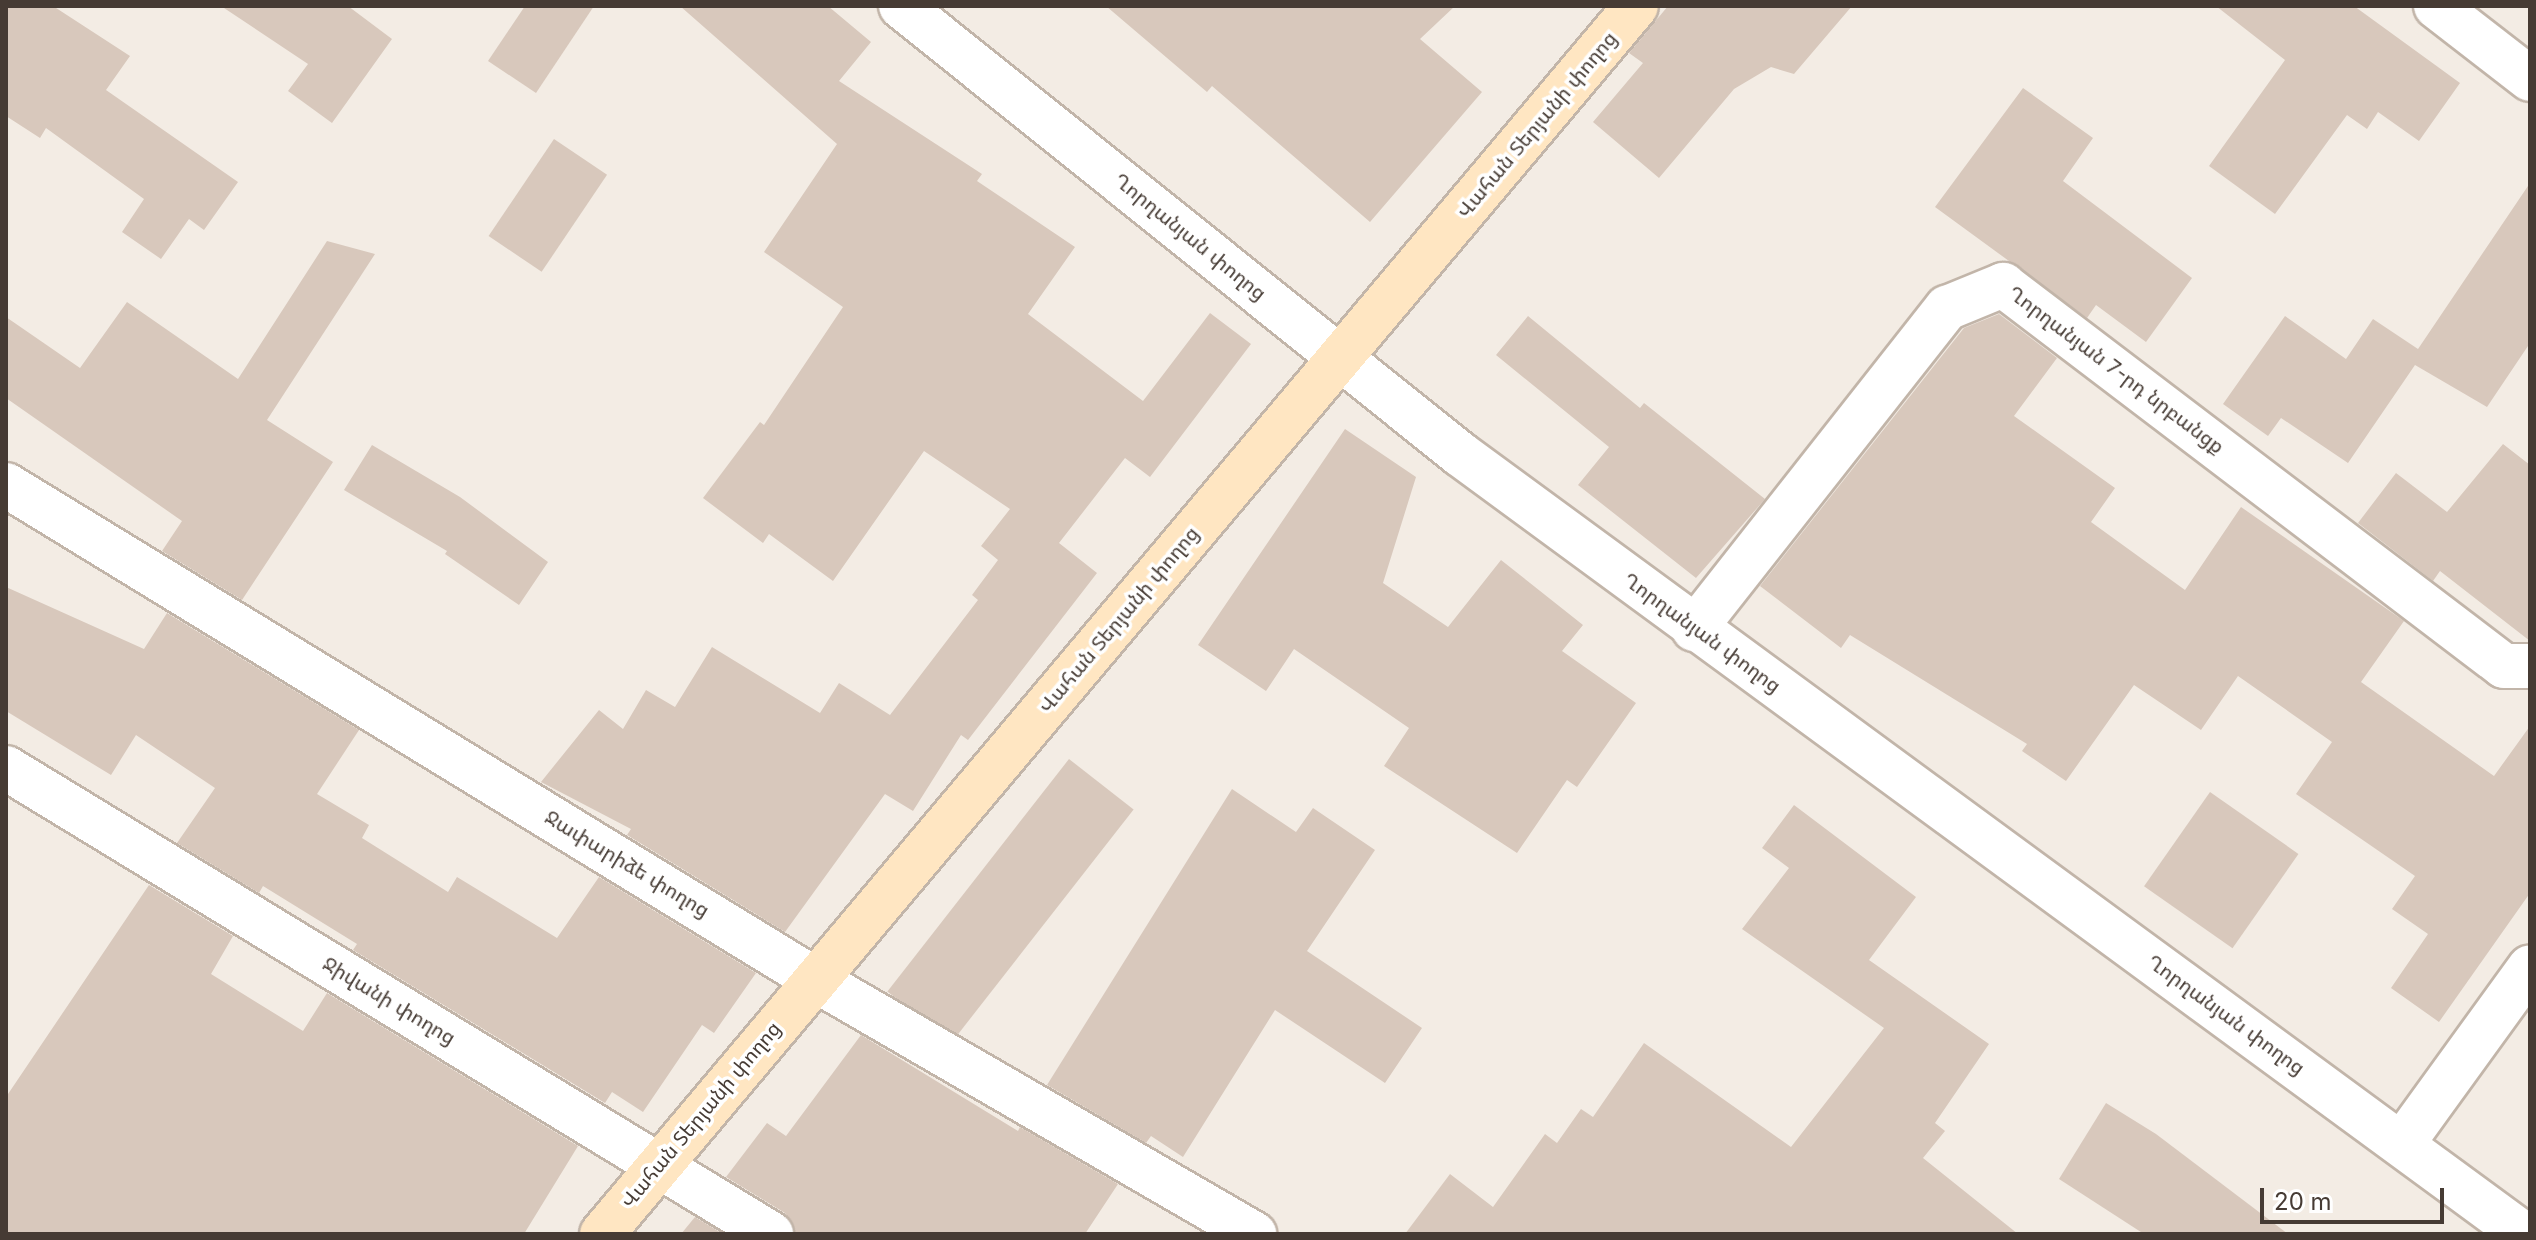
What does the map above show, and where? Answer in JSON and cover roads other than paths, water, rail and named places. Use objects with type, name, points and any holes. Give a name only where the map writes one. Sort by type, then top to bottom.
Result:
[{"type":"street","name":"Ղորղանյան փողոց","points":[[901,6],[1342,358],[1694,629],[2523,1234]]},
{"type":"street","name":"Վահան Տերյանի փողոց","points":[[602,1234],[1636,6]]},
{"type":"street","points":[[2436,6],[2530,79]]},
{"type":"street","name":"Ղորղանյան 7-րդ նրբանցք","points":[[1694,629],[1947,308],[2003,285],[2504,666],[2530,666]]},
{"type":"street","name":"Ջափարիձե փողոց","points":[[6,485],[814,979],[1254,1234]]},
{"type":"street","name":"Ջիվանի փողոց","points":[[6,768],[771,1234]]},
{"type":"street","points":[[2402,1144],[2530,967]]}]
